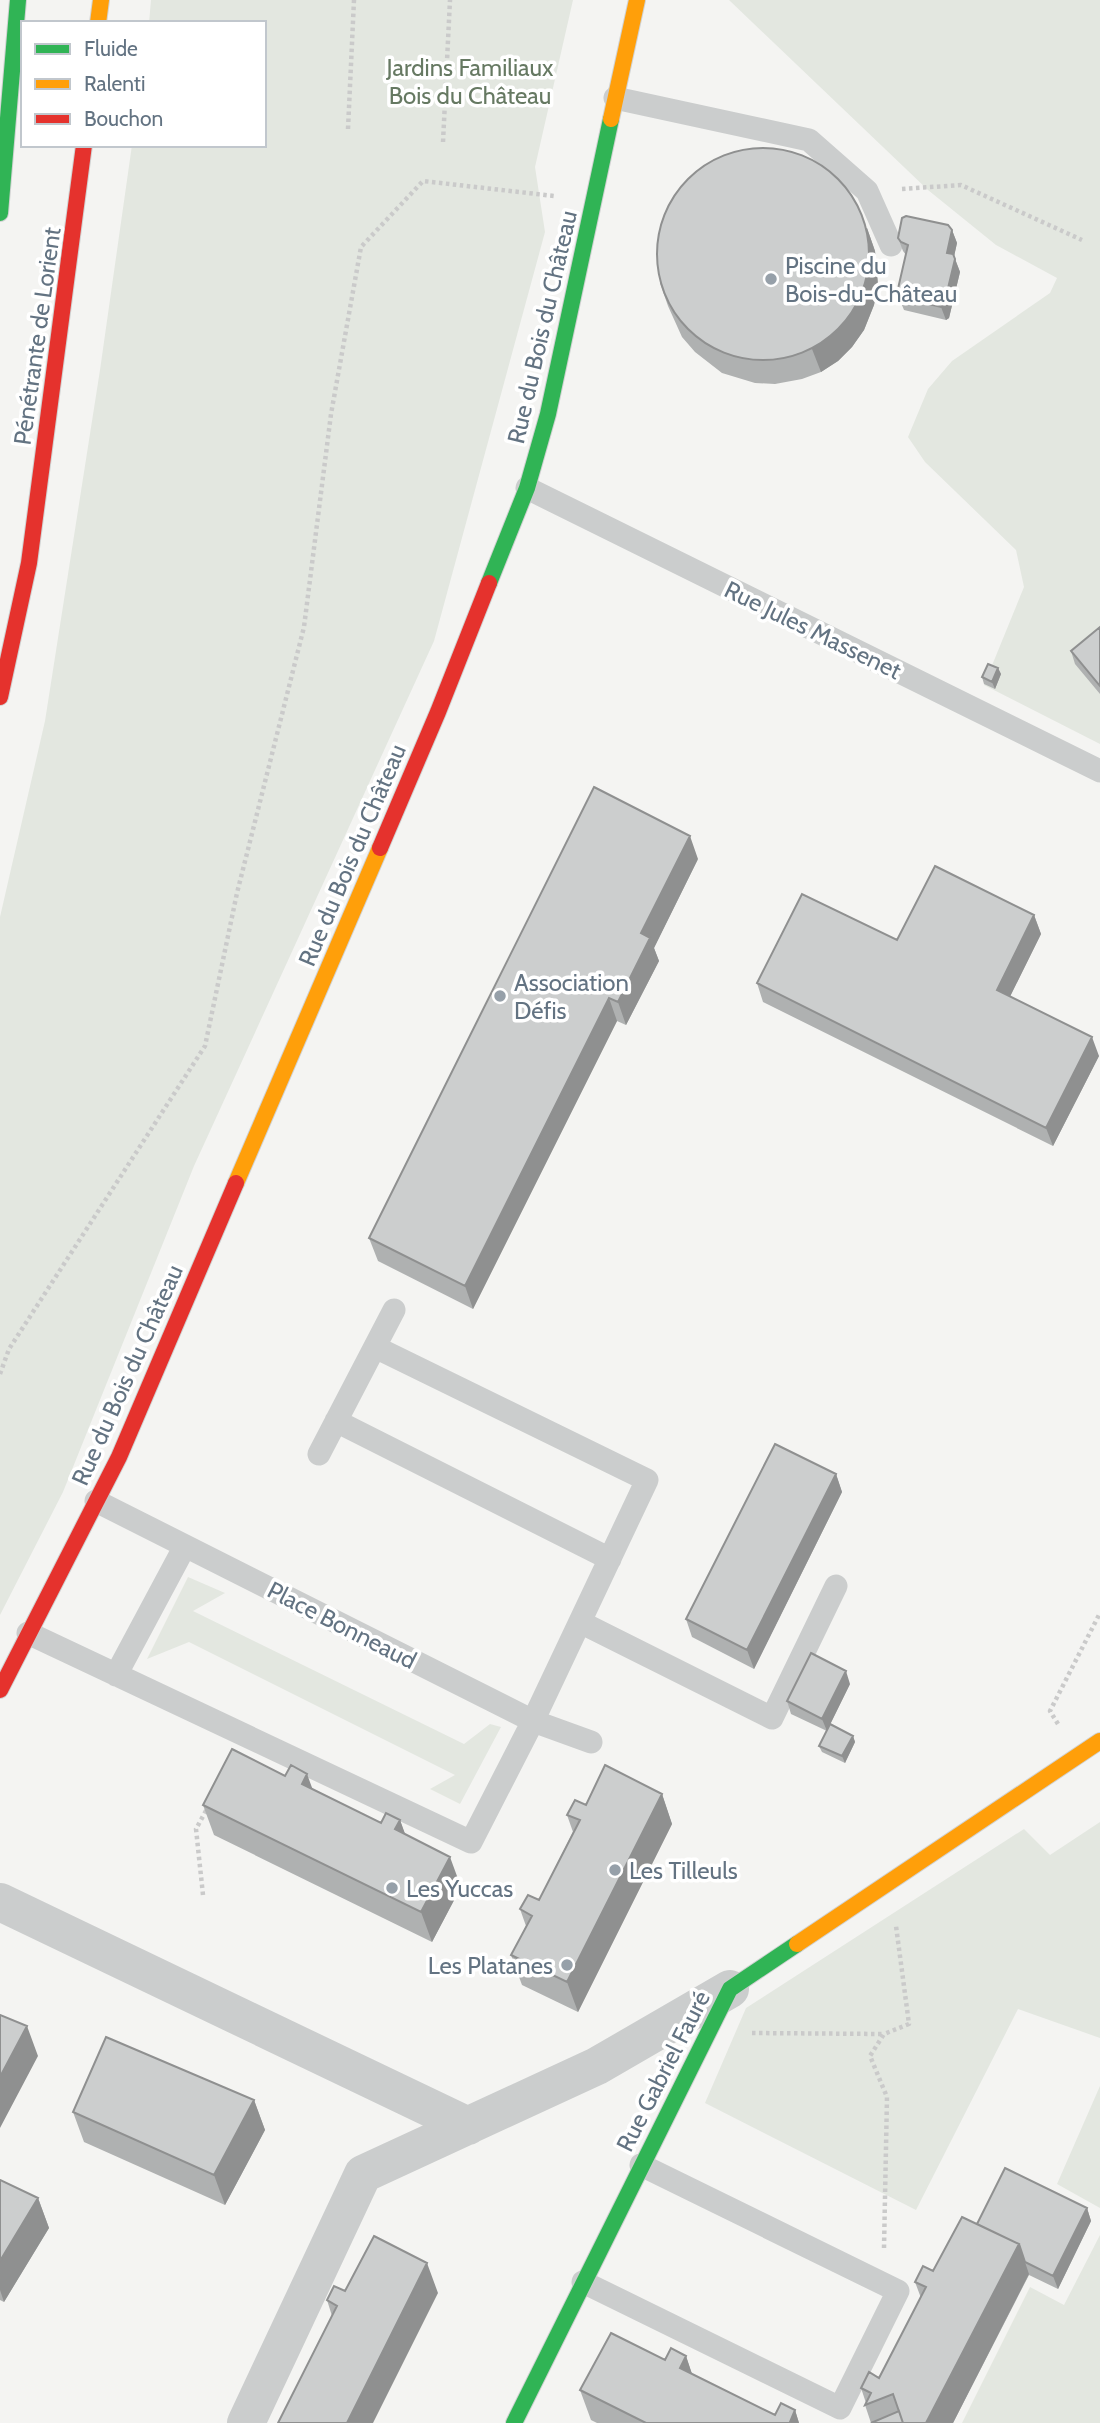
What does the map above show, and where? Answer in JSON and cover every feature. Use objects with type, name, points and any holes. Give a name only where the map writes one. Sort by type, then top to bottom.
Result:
[{"type":"main road","points":[[0,213],[18,0]]},
{"type":"main road","points":[[98,21],[101,0]]},
{"type":"main road","name":"Rue du Bois du Château","points":[[0,1690],[119,1457],[438,712],[527,488],[548,414],[636,0]]},
{"type":"main road","name":"Pénétrante de Lorient","points":[[0,697],[29,563],[84,147]]},
{"type":"main road","name":"Rue Gabriel Fauré","points":[[514,2423],[730,1989],[1100,1741]]},
{"type":"street","points":[[0,1902],[468,2126]]},
{"type":"street","points":[[246,2423],[363,2174],[597,2066],[730,1989]]},
{"type":"lane","points":[[615,99],[809,140],[867,191],[891,245]]},
{"type":"lane","name":"Rue Jules Massenet","points":[[527,488],[1100,771]]},
{"type":"lane","points":[[319,1454],[394,1310]]},
{"type":"lane","points":[[28,1633],[471,1842],[533,1721],[647,1480],[375,1347]]},
{"type":"lane","points":[[336,1421],[610,1559]]},
{"type":"lane","name":"Place Bonneaud","points":[[96,1501],[533,1721],[591,1742]]},
{"type":"lane","points":[[117,1675],[185,1546]]},
{"type":"lane","points":[[580,1622],[772,1718],[836,1586]]},
{"type":"lane","points":[[583,2282],[841,2408],[898,2291],[641,2165]]},
{"type":"path","points":[[348,129],[354,0]]},
{"type":"path","points":[[443,142],[450,0]]},
{"type":"path","points":[[0,1374],[9,1349],[205,1046],[237,893],[304,627],[331,414],[361,247],[423,181],[593,201]]},
{"type":"path","points":[[867,191],[961,185],[1082,240]]},
{"type":"path","points":[[1078,1756],[1050,1711],[1100,1613]]},
{"type":"path","points":[[203,1895],[195,1829],[209,1805]]},
{"type":"path","points":[[708,2033],[884,2034],[909,2024],[896,1926],[874,1893]]},
{"type":"path","points":[[884,2034],[870,2056],[887,2097],[884,2284]]},
{"type":"green space","name":"Jardins Familiaux Bois du Château","points":[[151,0],[573,0],[535,167],[545,232],[434,641],[194,1166],[63,1492],[0,1615],[0,917],[45,721],[132,147],[266,147],[266,21],[149,21]]},
{"type":"green space","points":[[729,0],[1100,0],[1100,744],[984,685],[1024,587],[1016,550],[925,462],[908,437],[928,389],[952,361],[1050,293],[1057,278],[996,245],[928,190]]},
{"type":"green space","points":[[188,1577],[225,1593],[193,1611],[464,1744],[490,1724],[501,1727],[460,1804],[430,1789],[455,1775],[189,1642],[147,1659]]},
{"type":"green space","points":[[1100,1822],[1100,2038],[1018,2009],[916,2210],[705,2103],[746,2008],[1024,1829],[1050,1855]]},
{"type":"green space","points":[[1100,2086],[1100,2208],[1057,2184]]},
{"type":"green space","points":[[1100,2235],[1100,2423],[962,2423],[1030,2287],[1064,2305]]},
{"type":"building","name":"Piscine du Bois-du-Château","points":[[763,148],[804,156],[838,179],[861,213],[869,254],[861,295],[838,329],[804,352],[763,360],[722,352],[688,329],[665,295],[657,254],[665,213],[688,179],[722,156]]},
{"type":"building","points":[[906,216],[948,225],[952,230],[947,253],[953,254],[955,259],[944,305],[941,307],[899,297],[897,293],[908,245],[898,238],[902,218]]},
{"type":"building","points":[[1100,627],[1100,686],[1071,651]]},
{"type":"building","points":[[988,664],[998,668],[992,682],[982,677]]},
{"type":"building","points":[[594,787],[690,836],[641,933],[650,938],[618,1002],[609,998],[465,1286],[369,1238]]},
{"type":"building","points":[[935,866],[1034,915],[997,990],[1092,1037],[1046,1128],[757,983],[802,894],[897,940]]},
{"type":"building","points":[[775,1444],[836,1474],[747,1650],[686,1619]]},
{"type":"building","points":[[811,1653],[846,1671],[822,1719],[787,1701]]},
{"type":"building","points":[[830,1724],[853,1736],[842,1756],[819,1746]]},
{"type":"building","points":[[232,1749],[285,1776],[291,1765],[307,1774],[302,1784],[381,1823],[386,1813],[400,1820],[395,1829],[450,1857],[421,1912],[203,1805]]},
{"type":"building","points":[[605,1765],[662,1794],[567,1982],[511,1955],[532,1916],[520,1909],[528,1895],[539,1900],[580,1820],[567,1815],[575,1800],[586,1805]]},
{"type":"building","points":[[0,2015],[27,2026],[0,2077]]},
{"type":"building","points":[[106,2037],[254,2100],[214,2175],[73,2112]]},
{"type":"building","points":[[1005,2168],[1087,2208],[1053,2276],[1025,2262],[1019,2244],[977,2224]]},
{"type":"building","points":[[0,2180],[38,2198],[0,2261]]},
{"type":"building","points":[[962,2217],[1019,2244],[926,2423],[903,2423],[893,2394],[865,2405],[871,2393],[861,2388],[869,2372],[879,2378],[926,2287],[915,2282],[923,2266],[933,2271]]},
{"type":"building","points":[[374,2236],[427,2263],[347,2423],[278,2423],[337,2306],[327,2300],[334,2286],[345,2291]]},
{"type":"building","points":[[611,2333],[665,2360],[671,2348],[686,2356],[680,2368],[775,2415],[781,2403],[795,2410],[791,2423],[646,2423],[580,2390]]},
{"type":"building","points":[[899,2411],[903,2423],[871,2423]]},
{"type":"traffic: fast","points":[[0,213],[18,0]]},
{"type":"traffic: fast","points":[[489,583],[527,488],[548,414],[611,119]]},
{"type":"traffic: fast","points":[[514,2423],[730,1989],[797,1944]]},
{"type":"traffic: slow","points":[[98,21],[101,0]]},
{"type":"traffic: slow","points":[[611,119],[637,0]]},
{"type":"traffic: slow","points":[[236,1183],[380,848]]},
{"type":"traffic: slow","points":[[797,1944],[1100,1741]]},
{"type":"traffic: jam","points":[[0,697],[29,563],[84,147]]},
{"type":"traffic: jam","points":[[380,848],[489,583]]},
{"type":"traffic: jam","points":[[0,1690],[119,1457],[236,1183]]},
{"type":"place","name":"Piscine du Bois-du-Château","points":[[771,279]]},
{"type":"place","name":"Association Défis","points":[[500,996]]},
{"type":"place","name":"Les Tilleuls","points":[[615,1870]]},
{"type":"place","name":"Les Yuccas","points":[[392,1888]]},
{"type":"place","name":"Les Platanes","points":[[567,1965]]}]
